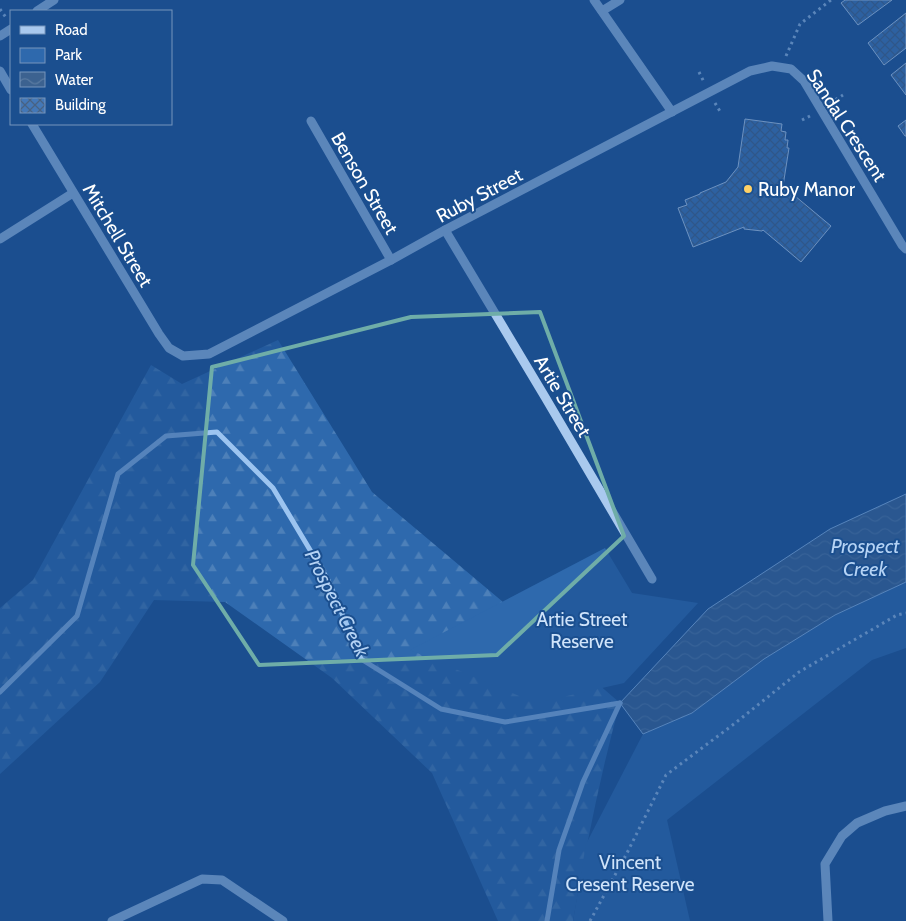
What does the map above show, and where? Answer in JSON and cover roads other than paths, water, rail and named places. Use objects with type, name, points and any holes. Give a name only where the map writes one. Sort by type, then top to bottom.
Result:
[{"type":"street","points":[[39,10],[54,0]]},
{"type":"street","points":[[594,0],[672,112]]},
{"type":"street","points":[[602,11],[620,0]]},
{"type":"street","name":"Ruby Street","points":[[183,356],[209,354],[750,71],[772,66],[791,69]]},
{"type":"street","name":"Sandal Crescent","points":[[791,69],[804,81],[906,249]]},
{"type":"street","points":[[0,71],[10,88]]},
{"type":"street","name":"Benson Street","points":[[311,121],[391,260]]},
{"type":"street","name":"Mitchell Street","points":[[33,125],[159,334],[169,348],[183,356]]},
{"type":"street","points":[[0,239],[73,193]]},
{"type":"street","name":"Artie Street","points":[[445,230],[652,579]]},
{"type":"street","points":[[828,921],[825,864],[842,836],[857,823],[885,811],[906,806]]},
{"type":"street","points":[[112,921],[202,879],[222,880],[283,921]]},
{"type":"water","name":"Prospect Creek","points":[[906,494],[906,582],[835,615],[764,659],[692,713],[643,734],[620,703],[708,609],[830,529]]},
{"type":"waterway","name":"Prospect Creek","points":[[0,692],[77,616],[118,474],[166,436],[217,432],[273,488],[328,580],[361,659],[441,709],[505,722],[620,703]]},
{"type":"waterway","points":[[547,921],[559,850],[583,782],[620,703]]},
{"type":"place","name":"Ruby Manor","points":[[748,189]]},
{"type":"park label","name":"Artie Street Reserve","points":[[582,630]]},
{"type":"park label","name":"Vincent Cresent Reserve","points":[[630,873]]}]
